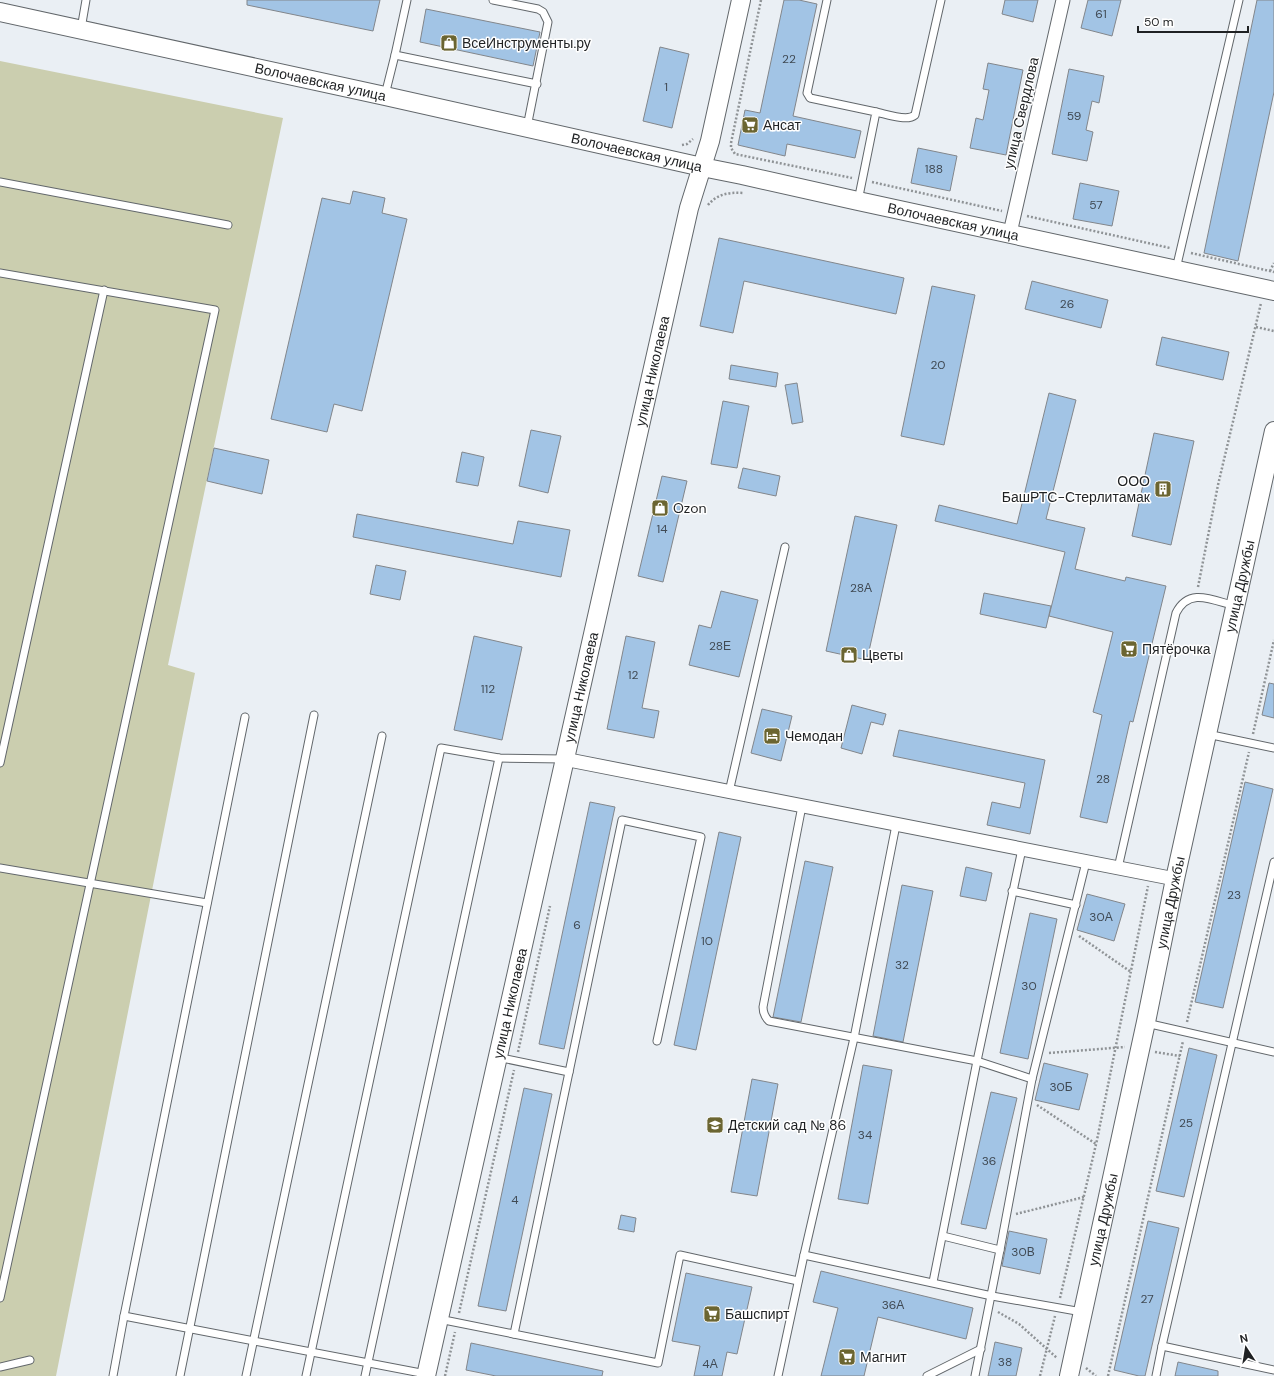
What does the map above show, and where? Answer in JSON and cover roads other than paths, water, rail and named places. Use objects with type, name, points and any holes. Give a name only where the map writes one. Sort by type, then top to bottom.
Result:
[{"type":"main road","name":"улица Николаева","points":[[426,1375],[689,208],[710,141],[741,0]]},
{"type":"main road","name":"Волочаевская улица","points":[[0,12],[527,127],[702,167],[1268,289]]},
{"type":"main road","name":"улица Дружбы","points":[[1071,1368],[1146,1022],[1175,879],[1274,431]]},
{"type":"street","name":"улица Свердлова","points":[[1010,233],[1063,0]]},
{"type":"street","points":[[564,760],[1175,879]]},
{"type":"lane","points":[[81,29],[86,0]]},
{"type":"lane","points":[[385,96],[407,0]]},
{"type":"lane","points":[[493,0],[538,9],[543,12],[548,22],[537,84],[527,127]]},
{"type":"lane","points":[[827,0],[807,94],[810,98],[906,118],[912,118],[915,116],[939,0]]},
{"type":"lane","points":[[1176,268],[1239,0]]},
{"type":"lane","points":[[395,55],[537,84]]},
{"type":"lane","points":[[858,201],[876,112]]},
{"type":"lane","points":[[0,182],[228,225]]},
{"type":"lane","points":[[0,273],[215,310],[0,1298]]},
{"type":"lane","points":[[0,763],[104,290]]},
{"type":"lane","points":[[729,792],[785,547]]},
{"type":"lane","points":[[1118,868],[1176,613],[1180,605],[1188,599],[1196,596],[1235,606]]},
{"type":"lane","points":[[180,1376],[314,715]]},
{"type":"lane","points":[[113,1376],[245,717]]},
{"type":"lane","points":[[1207,734],[1274,748]]},
{"type":"lane","points":[[246,1376],[382,736]]},
{"type":"lane","points":[[306,1376],[441,748],[499,758],[564,760]]},
{"type":"lane","points":[[365,1376],[499,758]]},
{"type":"lane","points":[[802,806],[763,1007],[763,1013],[769,1021],[976,1061],[1032,1079]]},
{"type":"lane","points":[[514,1334],[622,820],[701,837],[657,1041]]},
{"type":"lane","points":[[778,1376],[798,1281],[854,1038],[896,824]]},
{"type":"lane","points":[[933,1282],[976,1061],[1022,849]]},
{"type":"lane","points":[[975,1376],[990,1308],[1032,1079],[1086,862]]},
{"type":"lane","points":[[1156,1376],[1274,862]]},
{"type":"lane","points":[[0,868],[207,903]]},
{"type":"lane","points":[[1012,891],[1076,905]]},
{"type":"lane","points":[[1146,1022],[1274,1052]]},
{"type":"lane","points":[[497,1057],[569,1072]]},
{"type":"lane","points":[[943,1236],[1000,1250]]},
{"type":"lane","points":[[438,1319],[658,1363],[680,1255],[798,1281]]},
{"type":"lane","points":[[804,1255],[992,1296],[1082,1312]]},
{"type":"lane","points":[[124,1316],[426,1375]]},
{"type":"lane","points":[[1162,1346],[1274,1370]]},
{"type":"lane","points":[[927,1376],[981,1349]]},
{"type":"lane","points":[[0,1367],[30,1360]]},
{"type":"place","name":"ВсеИнструменты.ру","points":[[449,43]]},
{"type":"place","name":"Ансат","points":[[750,125]]},
{"type":"place","name":"ООО БашРТС-Стерлитамак","points":[[1163,489]]},
{"type":"place","name":"Ozon","points":[[660,508]]},
{"type":"place","name":"Пятёрочка","points":[[1129,649]]},
{"type":"place","name":"Цветы","points":[[849,655]]},
{"type":"place","name":"Чемодан","points":[[772,736]]},
{"type":"place","name":"Детский сад № 86","points":[[715,1125]]},
{"type":"place","name":"Башспирт","points":[[712,1314]]},
{"type":"place","name":"Магнит","points":[[847,1357]]}]
